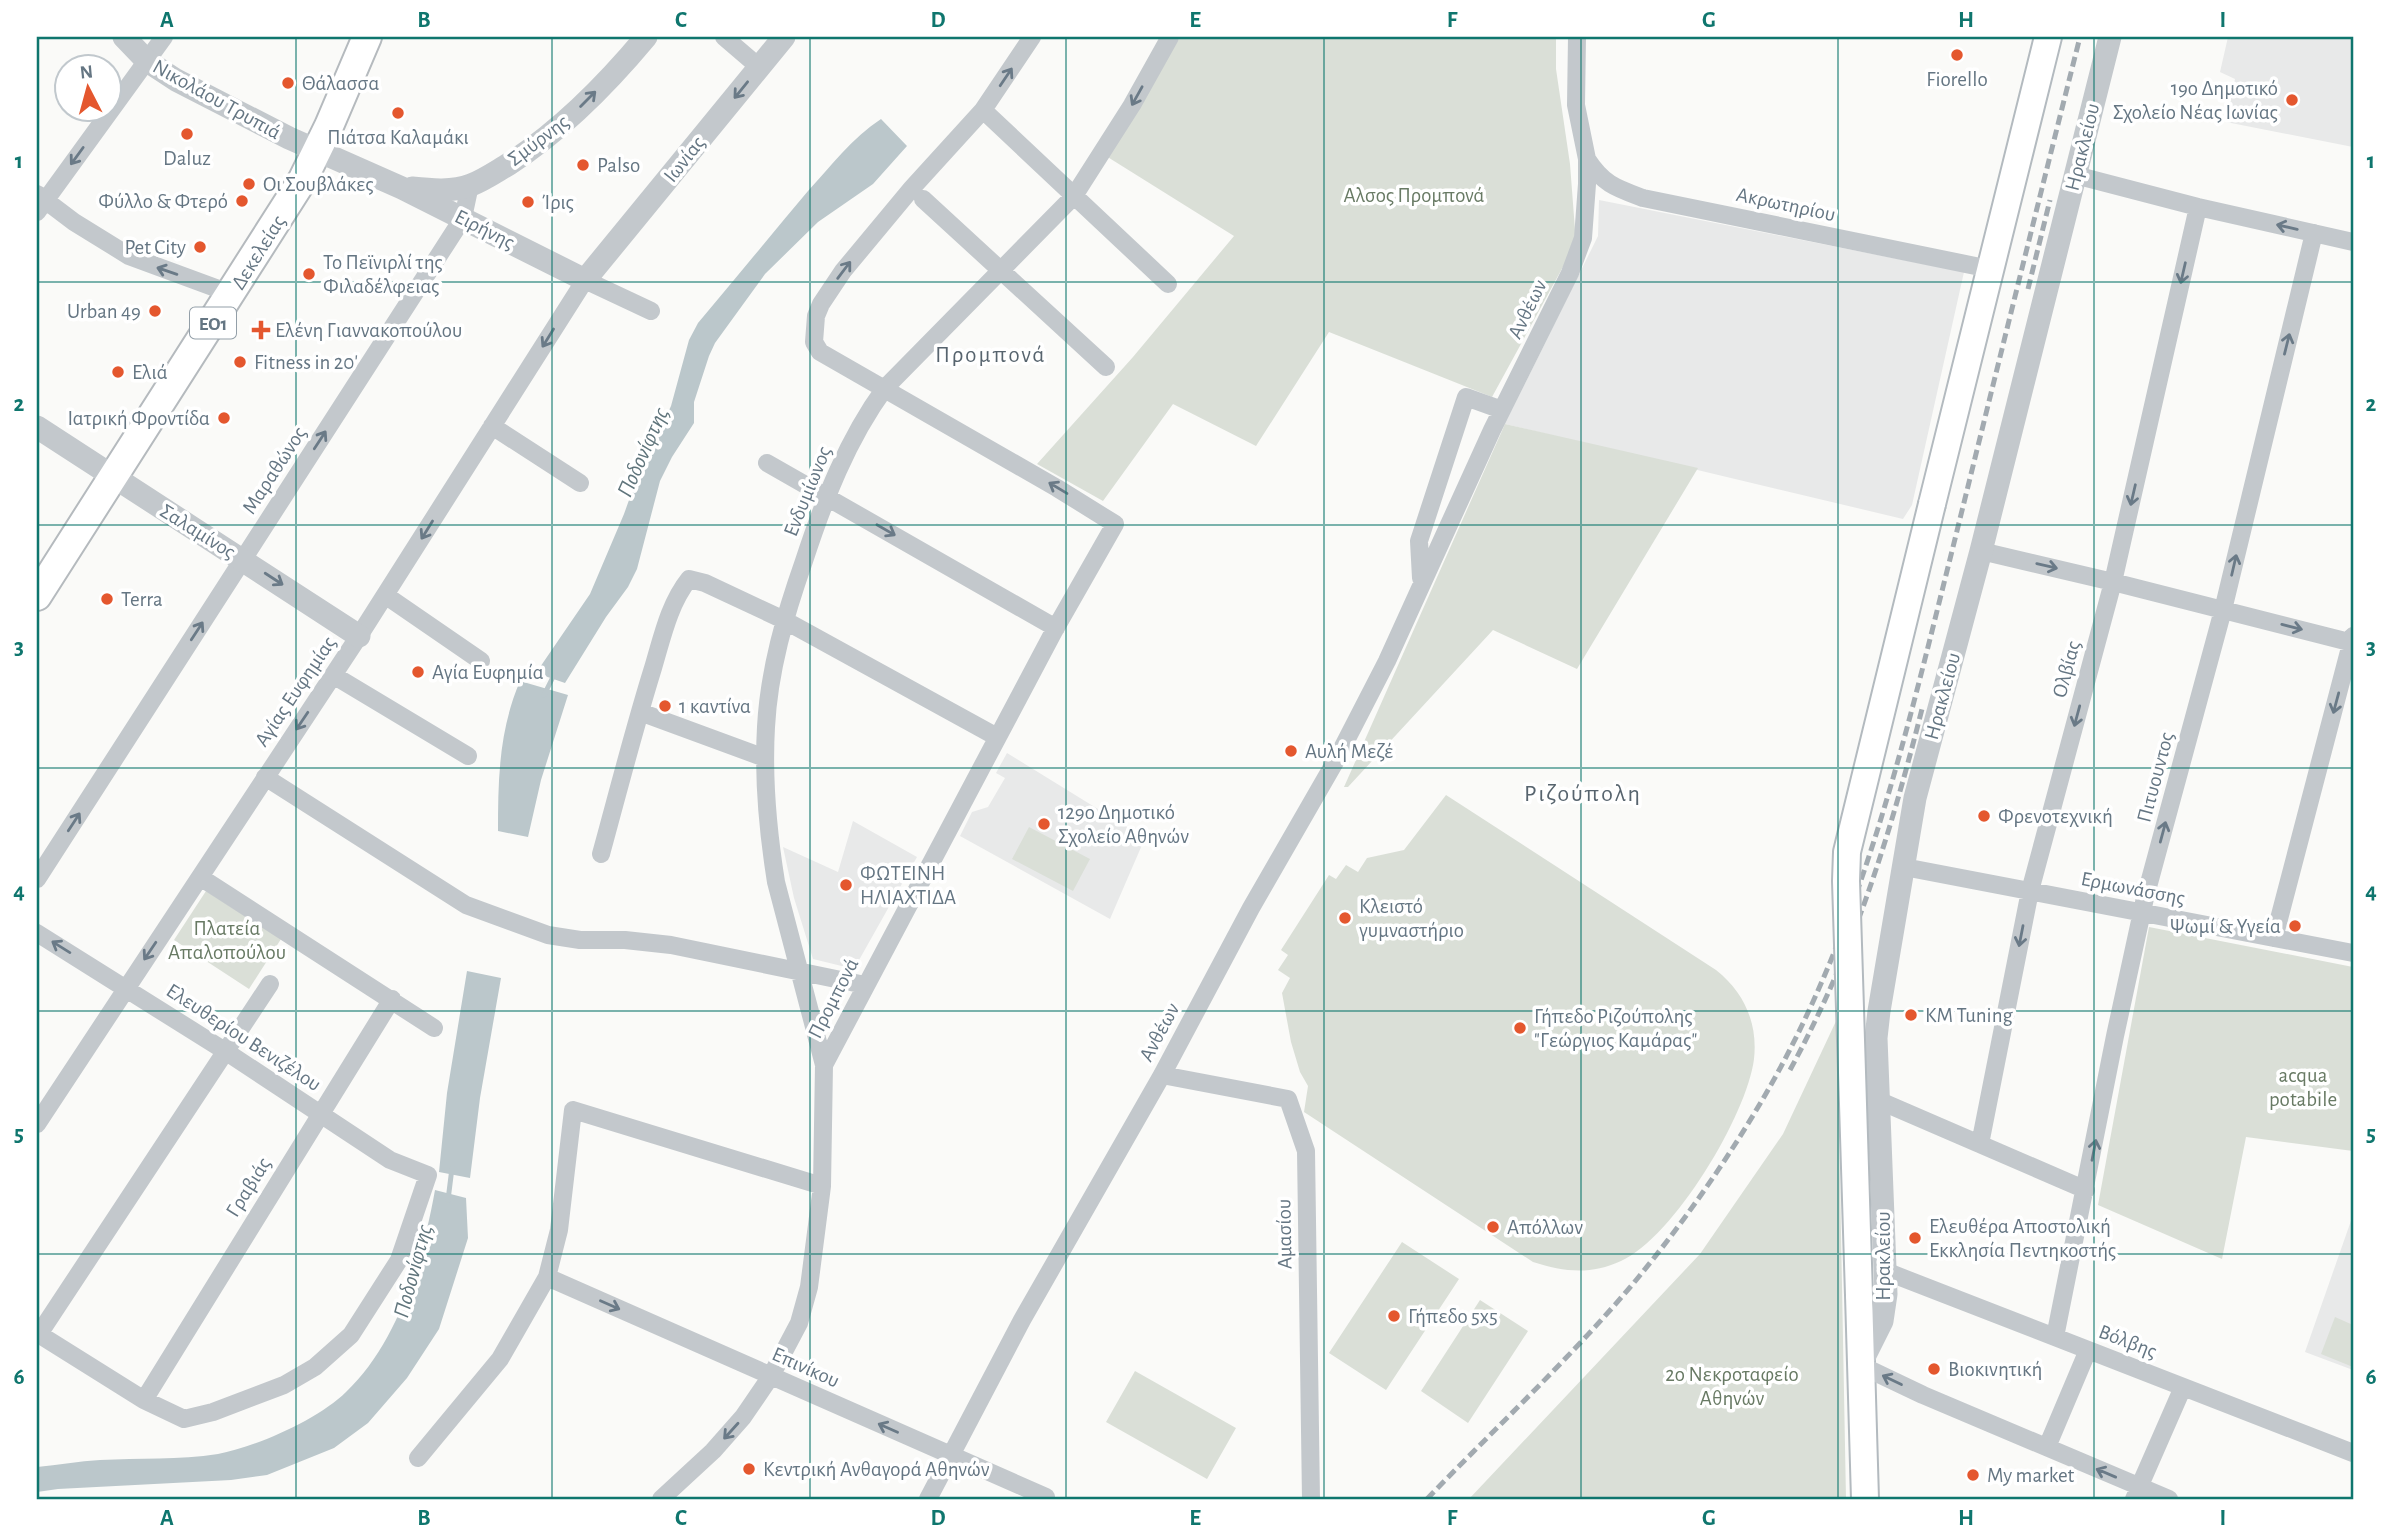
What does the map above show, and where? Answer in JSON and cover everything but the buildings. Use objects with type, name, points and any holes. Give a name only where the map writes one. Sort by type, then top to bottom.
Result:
[{"type":"main road","name":"Δεκελείας","points":[[37,596],[298,189],[318,151],[367,37]]},
{"type":"main road","name":"Ηρακλείου","points":[[1865,1499],[1847,852],[2048,37]]},
{"type":"street","name":"Νικολάου Τρυπιά","points":[[124,37],[147,61],[188,85],[318,151]]},
{"type":"street","points":[[164,37],[39,202],[129,256],[232,294]]},
{"type":"street","name":"Σμύρνης","points":[[402,188],[438,190],[470,185],[534,147],[568,120],[646,37]]},
{"type":"street","points":[[724,37],[759,67]]},
{"type":"street","name":"Ιωνίας","points":[[585,280],[784,37]]},
{"type":"street","name":"Ενδυμίωνος","points":[[824,1065],[776,882],[771,853],[765,758],[766,727],[784,620],[827,496],[854,438],[885,387],[1074,196],[1132,105],[1170,37]]},
{"type":"street","name":"Ανθέων","points":[[928,1499],[1022,1320],[1162,1075],[1251,908],[1335,762],[1387,661],[1468,481],[1570,273],[1583,238],[1587,159],[1576,105],[1577,37]]},
{"type":"street","name":"Ηρακλείου","points":[[1860,1365],[1882,1321],[1886,1294],[1876,1038],[1915,798],[1981,551],[2110,37]]},
{"type":"street","points":[[885,387],[820,352],[814,342],[813,330],[821,304],[843,271],[912,188],[983,110],[1025,40]]},
{"type":"street","points":[[983,110],[1168,284]]},
{"type":"street","name":"Ειρήνης","points":[[318,151],[402,188],[650,311]]},
{"type":"street","name":"Ακρωτηρίου","points":[[1587,159],[1597,174],[1612,186],[1643,198],[1990,269]]},
{"type":"street","points":[[2075,175],[2353,242]]},
{"type":"street","name":"Μαραθώνος","points":[[37,879],[463,218],[470,185]]},
{"type":"street","points":[[923,199],[1106,368]]},
{"type":"street","name":"Ολβίας","points":[[1980,1144],[2030,891],[2113,582],[2199,207]]},
{"type":"street","name":"Πιτυουντος","points":[[2055,1337],[2142,913],[2223,610],[2314,233]]},
{"type":"street","name":"Αγίας Ευφημίας","points":[[37,1124],[359,636],[585,280]]},
{"type":"street","name":"Προμπονά","points":[[661,1499],[713,1451],[743,1417],[771,1376],[799,1323],[809,1287],[822,1186],[824,1065],[997,737],[1115,524],[885,387]]},
{"type":"street","name":"Ανθέων","points":[[1422,581],[1419,541],[1466,397],[1502,410]]},
{"type":"street","points":[[492,426],[580,483]]},
{"type":"street","name":"Σαλαμίνος","points":[[37,427],[359,636]]},
{"type":"street","points":[[767,463],[1056,628]]},
{"type":"street","points":[[1442,471],[1468,481]]},
{"type":"street","points":[[1981,551],[2353,641],[2274,938]]},
{"type":"street","points":[[601,854],[640,712],[670,618],[679,591],[689,579],[705,583],[784,620],[997,737]]},
{"type":"street","points":[[385,595],[481,661]]},
{"type":"street","points":[[333,675],[467,757]]},
{"type":"street","points":[[640,712],[765,758]]},
{"type":"street","points":[[265,777],[466,905],[548,935],[580,940],[625,940],[671,945],[865,985]]},
{"type":"street","name":"Ερμωνάσσης","points":[[1904,867],[2353,953]]},
{"type":"street","points":[[200,877],[434,1028]]},
{"type":"street","name":"Ελευθερίου Βενιζέλου","points":[[37,933],[225,1051],[390,1160],[428,1175],[399,1260],[351,1335],[315,1367],[284,1385],[213,1412],[184,1419],[144,1400]]},
{"type":"street","points":[[144,1400],[38,1333],[270,984]]},
{"type":"street","name":"Γραβιάς","points":[[144,1400],[392,999]]},
{"type":"street","name":"Αμασίου","points":[[1162,1075],[1288,1099],[1306,1151],[1311,1499]]},
{"type":"street","points":[[1880,1101],[2086,1190]]},
{"type":"street","points":[[418,1458],[500,1359],[547,1277],[559,1230],[573,1110],[822,1186]]},
{"type":"street","name":"Βόλβης","points":[[1885,1271],[2353,1453]]},
{"type":"street","name":"Επινίκου","points":[[547,1277],[1046,1497]]},
{"type":"street","points":[[2047,1447],[2088,1350]]},
{"type":"street","points":[[1860,1365],[1923,1395],[2047,1447],[2137,1493],[2169,1499]]},
{"type":"street","points":[[2137,1493],[2183,1387]]},
{"type":"shaded area","name":"19ο Δημοτικό Σχολείο Νέας Ιωνίας","points":[[2228,37],[2353,37],[2353,147],[2226,122],[2235,79],[2220,72]]},
{"type":"shaded area","points":[[881,119],[907,146],[873,184],[818,222],[765,274],[715,343],[694,402],[694,423],[660,481],[637,569],[628,587],[565,683],[536,673],[590,594],[624,514],[652,436],[663,423],[671,406],[689,340],[698,323],[834,162]]},
{"type":"shaded area","points":[[1599,200],[1964,272],[1912,505],[1903,519],[1505,424],[1598,236]]},
{"type":"shaded area","points":[[520,681],[568,695],[541,780],[528,837],[498,831],[499,774],[504,736]]},
{"type":"shaded area","name":"129ο Δημοτικό Σχολείο Αθηνών","points":[[1007,753],[1145,838],[1110,919],[960,836],[972,812],[988,807],[1005,778],[996,773]]},
{"type":"shaded area","name":"ΦΩΤΕΙΝΗ ΗΛΙΑΧΤΙΔΑ","points":[[853,821],[917,857],[854,969],[813,959],[794,898],[783,847],[838,872]]},
{"type":"shaded area","points":[[467,971],[501,978],[480,1098],[470,1178],[439,1172],[447,1093]]},
{"type":"shaded area","points":[[435,1190],[466,1198],[468,1238],[439,1329],[407,1378],[368,1423],[334,1448],[267,1475],[231,1480],[37,1492],[37,1467],[218,1454],[250,1445],[304,1422],[334,1402],[364,1372],[394,1324],[415,1271]]},
{"type":"shaded area","points":[[2353,1215],[2353,1370],[2305,1352]]},
{"type":"green space","name":"Αλσος Προμπονά","points":[[1180,37],[1556,37],[1556,69],[1570,164],[1576,243],[1492,397],[1329,332],[1256,446],[1173,404],[1103,501],[1037,464],[1133,357],[1234,236],[1106,156]]},
{"type":"green space","points":[[1505,424],[1698,468],[1577,669],[1493,630],[1348,787],[1344,787]]},
{"type":"green space","name":"Γήπεδο Ριζούπολης \"Γεώργιος Καμάρας\"","points":[[1446,795],[1716,970],[1734,988],[1747,1009],[1754,1033],[1754,1059],[1738,1111],[1723,1141],[1685,1201],[1663,1227],[1642,1248],[1610,1265],[1577,1270],[1533,1262],[1304,1112],[1308,1086],[1300,1072],[1291,1042],[1282,993],[1290,978],[1278,970],[1288,955],[1281,950],[1329,875],[1336,879],[1346,865],[1358,872],[1367,858],[1404,850]]},
{"type":"green space","points":[[1029,827],[1090,859],[1073,891],[1012,859]]},
{"type":"green space","name":"Πλατεία Απαλοπούλου","points":[[206,891],[281,939],[249,989],[174,940]]},
{"type":"green space","name":"acqua potabile","points":[[2149,927],[2353,967],[2353,1151],[2246,1137],[2222,1259],[2098,1205]]},
{"type":"green space","name":"2ο Νεκροταφείο Αθηνών","points":[[1837,1019],[1846,1499],[1469,1499],[1700,1254],[1783,1134]]},
{"type":"green space","name":"Γήπεδο 5x5","points":[[1402,1242],[1459,1279],[1386,1390],[1329,1353]]},
{"type":"green space","name":"Γήπεδο 5x5","points":[[1480,1300],[1528,1331],[1468,1423],[1421,1391]]},
{"type":"green space","points":[[2335,1317],[2353,1325],[2353,1367],[2321,1354]]},
{"type":"green space","points":[[1135,1371],[1236,1428],[1207,1479],[1106,1422]]},
{"type":"waterway","name":"Ποδονίφτης","points":[[544,695],[555,673]]},
{"type":"waterway","name":"Ποδονίφτης","points":[[448,1200],[452,1168]]},
{"type":"railway","points":[[1427,1499],[1587,1336],[1656,1256],[1709,1184],[1741,1134],[1805,1020],[1858,889],[1900,753],[2080,37]]},
{"type":"railway","points":[[2028,289],[2050,200]]},
{"type":"railway","points":[[1790,1070],[1833,982],[1868,894],[1922,709]]},
{"type":"place","name":"Fiorello","points":[[1957,55]]},
{"type":"place","name":"Θάλασσα","points":[[288,83]]},
{"type":"place","name":"19ο Δημοτικό Σχολείο Νέας Ιωνίας","points":[[2292,100]]},
{"type":"place","name":"Πιάτσα Καλαμάκι","points":[[398,113]]},
{"type":"place","name":"Daluz","points":[[187,134]]},
{"type":"place","name":"Palso","points":[[583,165]]},
{"type":"place","name":"Οι Σουβλάκες","points":[[249,184]]},
{"type":"place","name":"Φύλλο & Φτερό","points":[[242,201]]},
{"type":"place","name":"Ίρις","points":[[528,202]]},
{"type":"place","name":"Pet City","points":[[200,247]]},
{"type":"place","name":"Το Πεϊνιρλί της Φιλαδέλφειας","points":[[309,274]]},
{"type":"place","name":"Urban 49","points":[[155,311]]},
{"type":"place","name":"Ελένη Γιαννακοπούλου","points":[[261,330]]},
{"type":"place","name":"Fitness in 20'","points":[[240,362]]},
{"type":"place","name":"Ελιά","points":[[118,372]]},
{"type":"place","name":"Ιατρική Φροντίδα","points":[[224,418]]},
{"type":"place","name":"Terra","points":[[107,599]]},
{"type":"place","name":"Αγία Ευφημία","points":[[418,672]]},
{"type":"place","name":"1 καντίνα","points":[[665,706]]},
{"type":"place","name":"Αυλή Μεζέ","points":[[1291,751]]},
{"type":"place","name":"Φρενοτεχνική","points":[[1984,816]]},
{"type":"place","name":"129ο Δημοτικό Σχολείο Αθηνών","points":[[1044,824]]},
{"type":"place","name":"ΦΩΤΕΙΝΗ ΗΛΙΑΧΤΙΔΑ","points":[[846,885]]},
{"type":"place","name":"Κλειστό γυμναστήριο","points":[[1345,918]]},
{"type":"place","name":"Ψωμί & Υγεία","points":[[2295,926]]},
{"type":"place","name":"KM Tuning","points":[[1911,1015]]},
{"type":"place","name":"Γήπεδο Ριζούπολης \"Γεώργιος Καμάρας\"","points":[[1520,1028]]},
{"type":"place","name":"Απόλλων","points":[[1493,1227]]},
{"type":"place","name":"Ελευθέρα Αποστολική Εκκλησία Πεντηκοστής","points":[[1915,1238]]},
{"type":"place","name":"Γήπεδο 5x5","points":[[1394,1316]]},
{"type":"place","name":"Βιοκινητική","points":[[1934,1369]]},
{"type":"place","name":"Κεντρική Ανθαγορά Αθηνών","points":[[749,1469]]},
{"type":"place","name":"My market","points":[[1973,1475]]},
{"type":"district","name":"Προμπονά","points":[[991,354]]},
{"type":"district","name":"Ριζούπολη","points":[[1583,793]]}]
